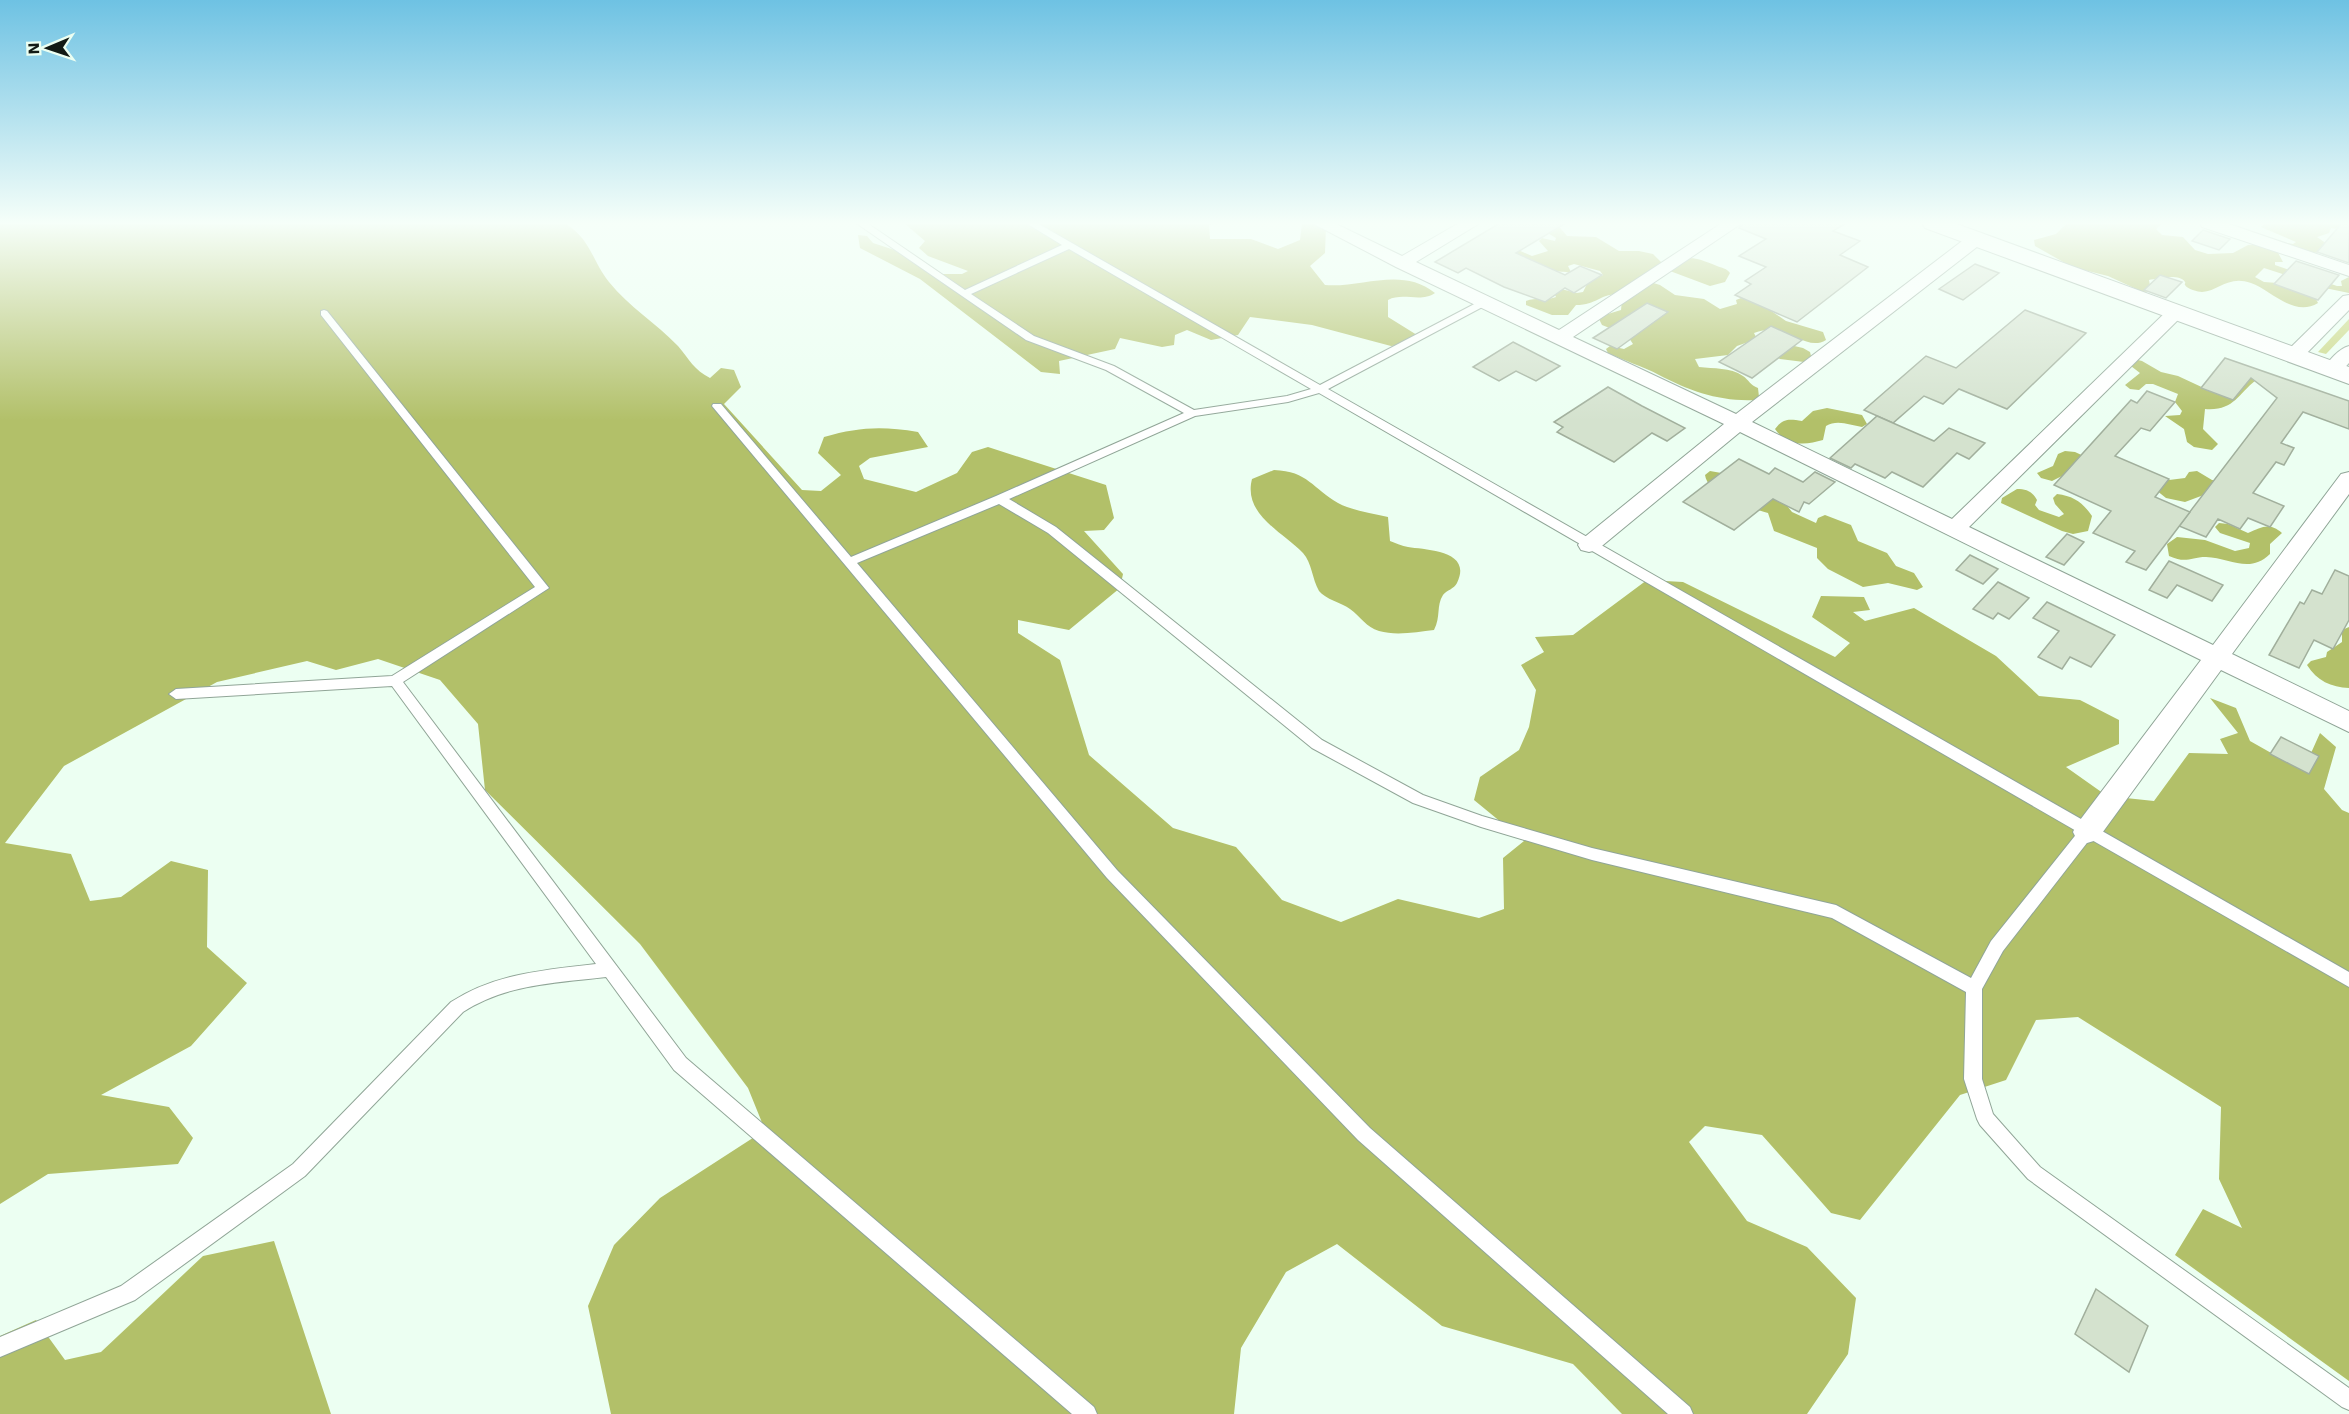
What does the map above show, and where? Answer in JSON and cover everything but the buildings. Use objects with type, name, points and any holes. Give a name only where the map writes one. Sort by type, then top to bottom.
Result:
[{"type":"main road","points":[[2113,289],[2341,373]]},
{"type":"street","points":[[1457,289],[1738,423],[2349,722]]},
{"type":"street","points":[[1559,338],[1634,289]]},
{"type":"street","points":[[1589,545],[1738,423],[1911,289]]},
{"type":"street","points":[[2293,356],[2349,300]]},
{"type":"street","points":[[1953,530],[2176,312]]},
{"type":"street","points":[[2341,373],[2349,352]]},
{"type":"street","points":[[2087,831],[2349,479]]},
{"type":"lane","points":[[956,289],[1030,338],[1110,368],[1192,413]]},
{"type":"lane","points":[[963,294],[974,289]]},
{"type":"lane","points":[[1143,289],[2349,980]]},
{"type":"lane","points":[[849,562],[1000,499],[1192,413],[1288,399],[1319,390],[1485,302]]},
{"type":"lane","points":[[176,694],[395,681],[543,588],[324,313]]},
{"type":"lane","points":[[717,406],[1112,874],[1356,1126],[1683,1414]]},
{"type":"lane","points":[[1000,499],[1052,530],[1317,744],[1418,799],[1481,821],[1592,854],[1836,912],[1974,988]]},
{"type":"lane","points":[[395,681],[680,1064],[1087,1414]]},
{"type":"lane","points":[[2087,831],[1997,946],[1974,988],[1973,1078],[1986,1119],[2034,1173],[2349,1400]]},
{"type":"lane","points":[[0,1347],[128,1293],[299,1170],[457,1007],[474,994],[493,986],[609,969]]},
{"type":"green space","points":[[0,289],[615,289],[670,338],[692,364],[710,378],[721,368],[734,370],[741,387],[724,404],[802,490],[821,491],[841,475],[818,453],[824,437],[860,429],[882,428],[918,432],[928,447],[870,458],[859,466],[864,479],[916,492],[957,473],[972,452],[988,447],[1106,485],[1114,518],[1104,530],[1084,531],[1123,574],[1120,588],[1069,630],[1018,620],[1018,633],[1060,660],[1089,755],[1173,828],[1236,847],[1282,900],[1341,922],[1398,899],[1479,918],[1504,909],[1503,858],[1524,841],[1474,800],[1480,777],[1519,750],[1529,727],[1536,690],[1521,665],[1544,652],[1535,637],[1573,635],[1647,580],[1683,582],[1835,657],[1850,643],[1812,617],[1821,596],[1864,597],[1870,610],[1853,612],[1865,621],[1914,608],[1996,656],[2039,696],[2080,700],[2119,720],[2119,744],[2066,767],[2107,796],[2154,801],[2189,753],[2228,754],[2220,739],[2238,733],[2210,698],[2236,708],[2250,741],[2303,771],[2320,733],[2336,747],[2324,789],[2342,810],[2349,813],[2349,1381],[2175,1255],[2203,1209],[2242,1228],[2219,1179],[2221,1107],[2078,1017],[2036,1020],[2006,1080],[1960,1095],[1860,1220],[1831,1213],[1762,1135],[1705,1126],[1689,1142],[1747,1221],[1807,1247],[1856,1298],[1848,1354],[1807,1414],[1622,1414],[1573,1364],[1442,1326],[1337,1244],[1286,1272],[1241,1348],[1234,1414],[611,1414],[588,1306],[614,1245],[660,1198],[765,1130],[748,1088],[640,944],[485,790],[478,724],[440,680],[378,659],[336,670],[307,661],[217,682],[64,766],[5,843],[71,854],[90,901],[121,897],[171,861],[208,870],[207,947],[247,983],[191,1046],[101,1095],[169,1107],[193,1138],[178,1164],[48,1174],[0,1204]]},
{"type":"green space","points":[[933,289],[1428,289],[1435,293],[1424,297],[1400,297],[1388,300],[1388,317],[1417,335],[1411,344],[1391,346],[1312,325],[1250,317],[1238,335],[1211,340],[1187,330],[1175,335],[1174,345],[1162,347],[1120,338],[1115,349],[1059,361],[1060,374],[1041,372]]},
{"type":"green space","points":[[1556,289],[1583,292],[1585,289],[1666,289],[1675,295],[1704,299],[1720,309],[1737,304],[1736,300],[1741,298],[1767,308],[1786,321],[1823,332],[1826,340],[1810,343],[1775,330],[1765,330],[1754,333],[1756,337],[1803,348],[1810,352],[1811,356],[1804,362],[1780,359],[1751,341],[1737,346],[1728,355],[1695,359],[1699,367],[1738,373],[1758,388],[1759,397],[1756,400],[1743,400],[1718,397],[1682,386],[1608,353],[1606,349],[1610,346],[1624,349],[1633,344],[1627,335],[1602,325],[1598,317],[1621,310],[1622,300],[1633,296],[1613,294],[1606,296],[1591,303],[1576,305],[1568,315],[1552,315],[1526,305],[1526,301],[1556,297],[1554,293]]},
{"type":"green space","points":[[2136,289],[2151,289],[2151,291],[2143,292]]},
{"type":"green space","points":[[2190,289],[2214,289],[2202,292]]},
{"type":"green space","points":[[2264,289],[2299,289],[2316,299],[2318,303],[2309,307],[2300,307],[2283,301]]},
{"type":"green space","points":[[2330,289],[2349,289],[2349,293]]},
{"type":"green space","points":[[2349,319],[2349,330],[2326,354],[2318,352]]},
{"type":"green space","points":[[2134,359],[2208,390],[2246,374],[2256,380],[2229,405],[2205,409],[2203,429],[2218,444],[2212,450],[2194,447],[2187,442],[2184,429],[2165,416],[2180,415],[2182,411],[2175,402],[2178,394],[2153,384],[2146,384],[2139,390],[2130,389],[2125,385],[2140,373],[2127,363]]},
{"type":"green space","points":[[1827,408],[1862,415],[1867,424],[1862,427],[1844,423],[1830,424],[1826,426],[1823,440],[1810,443],[1791,442],[1775,429],[1784,421],[1802,421],[1813,411]]},
{"type":"green space","points":[[2065,451],[2075,452],[2101,464],[2072,479],[2062,476],[2052,481],[2041,478],[2037,473],[2053,466],[2058,454]]},
{"type":"green space","points":[[1274,470],[1303,477],[1329,498],[1344,506],[1388,517],[1390,541],[1406,547],[1445,554],[1459,564],[1460,572],[1457,583],[1441,599],[1434,630],[1414,633],[1379,631],[1350,609],[1329,599],[1319,591],[1303,553],[1266,521],[1253,502],[1252,479]]},
{"type":"green space","points":[[1710,471],[1727,474],[1784,502],[1792,512],[1816,523],[1818,518],[1825,515],[1851,525],[1858,541],[1887,553],[1896,566],[1914,573],[1923,587],[1917,590],[1888,583],[1863,587],[1828,569],[1817,558],[1817,548],[1774,531],[1768,513],[1731,500],[1714,489],[1705,475]]},
{"type":"green space","points":[[2197,471],[2212,480],[2221,481],[2209,493],[2185,502],[2166,498],[2146,482],[2150,475],[2169,480],[2185,478],[2189,472]]},
{"type":"green space","points":[[2017,489],[2033,494],[2037,500],[2035,505],[2039,510],[2059,517],[2064,514],[2055,504],[2053,498],[2057,494],[2077,501],[2092,516],[2088,531],[2073,534],[2062,531],[2001,503],[2002,498]]},
{"type":"green space","points":[[2219,523],[2228,524],[2248,533],[2261,527],[2269,527],[2282,533],[2270,544],[2270,554],[2255,563],[2247,564],[2206,557],[2180,560],[2169,556],[2167,544],[2177,537],[2205,540],[2235,551],[2249,548],[2250,543],[2220,533],[2215,527]]},
{"type":"green space","points":[[2349,627],[2349,688],[2325,682],[2307,665],[2311,661],[2326,657],[2327,652],[2342,642],[2342,630]]},
{"type":"green space","points":[[274,1241],[331,1414],[0,1414],[0,1336],[36,1320],[65,1360],[101,1352],[203,1256]]}]
